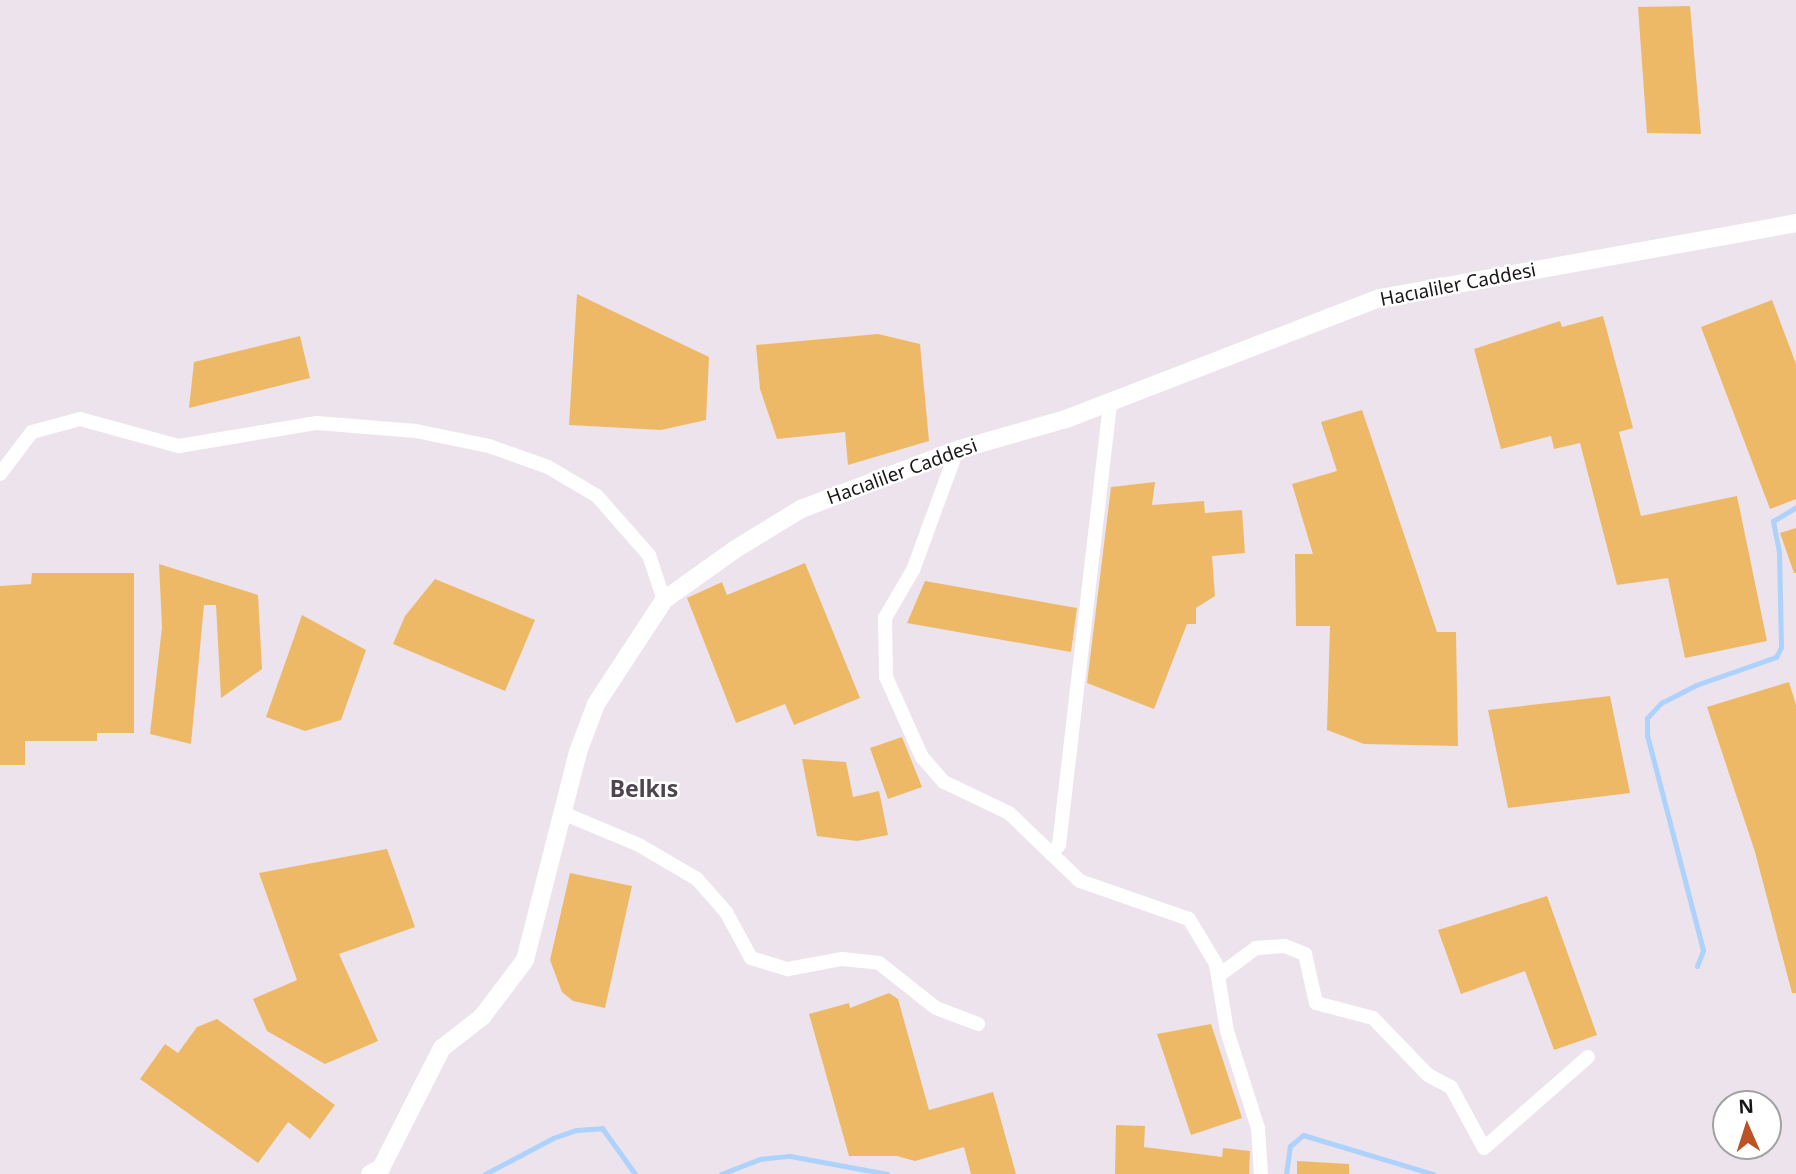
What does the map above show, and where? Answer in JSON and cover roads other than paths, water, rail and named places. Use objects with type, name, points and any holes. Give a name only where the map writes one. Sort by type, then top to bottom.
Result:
[{"type":"street","name":"Hacıaliler Caddesi","points":[[370,1174],[381,1168],[443,1048],[482,1017],[525,960],[565,814],[578,752],[596,704],[664,600],[801,509],[957,450],[1066,419],[1380,298],[1796,223]]},
{"type":"street","points":[[1051,854],[1059,845],[1110,401]]},
{"type":"street","points":[[0,474],[33,432],[79,419],[178,446],[317,423],[416,431],[500,450],[548,467],[597,496],[649,555],[664,600]]},
{"type":"street","points":[[957,450],[913,570],[885,618],[886,677],[922,757],[944,782],[1009,813],[1080,881],[1189,919],[1216,964],[1227,1031],[1258,1128],[1261,1174]]},
{"type":"street","points":[[565,814],[639,845],[696,879],[726,912],[751,958],[788,969],[842,959],[879,963],[936,1008],[978,1024]]},
{"type":"street","points":[[1218,976],[1256,948],[1285,946],[1305,954],[1315,1003],[1373,1018],[1428,1075],[1451,1087],[1483,1149],[1588,1057]]},
{"type":"waterway","points":[[1697,966],[1703,950],[1647,735],[1647,718],[1661,703],[1696,685],[1776,657],[1781,647],[1779,552],[1773,521],[1796,507]]},
{"type":"waterway","points":[[485,1174],[553,1138],[576,1130],[602,1128],[635,1174]]},
{"type":"waterway","points":[[1286,1174],[1290,1146],[1303,1135],[1433,1174]]},
{"type":"waterway","points":[[721,1174],[760,1159],[790,1156],[887,1174]]},
{"type":"district","name":"Belkıs","points":[[644,788]]}]
